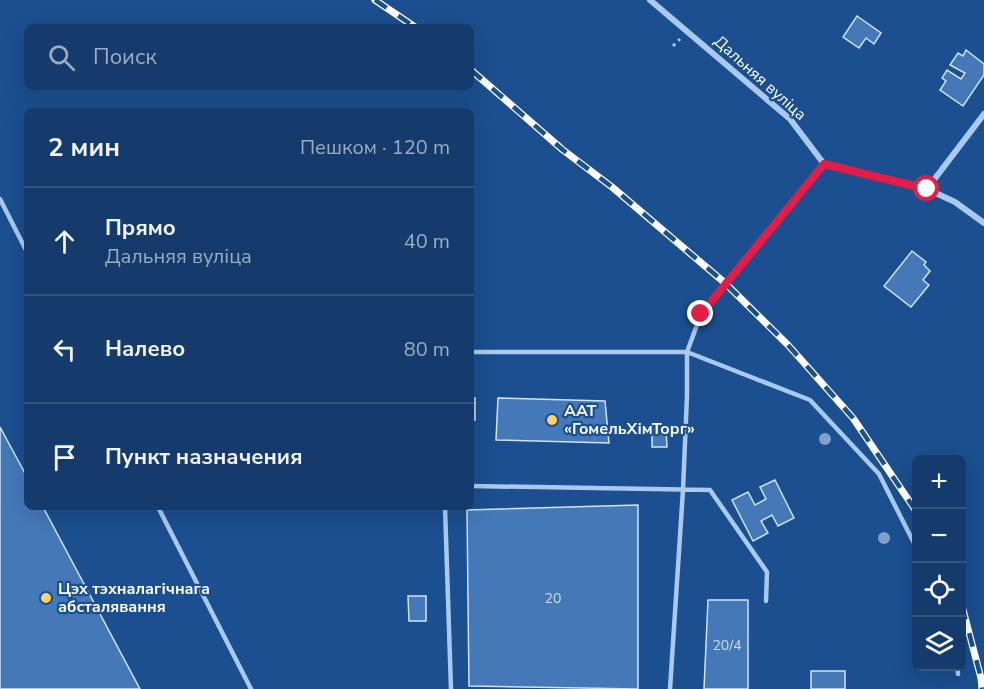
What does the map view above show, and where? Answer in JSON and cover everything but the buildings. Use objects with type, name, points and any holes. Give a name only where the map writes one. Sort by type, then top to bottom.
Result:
[{"type":"street","name":"Дальняя вуліца","points":[[650,0],[790,119],[824,164]]},
{"type":"street","points":[[927,189],[984,114]]},
{"type":"street","points":[[824,164],[927,189],[955,202],[984,223]]},
{"type":"lane","points":[[669,689],[683,490],[687,351],[701,314],[824,164]]},
{"type":"lane","points":[[0,199],[24,246]]},
{"type":"lane","points":[[474,352],[687,351],[810,400],[879,474],[912,539]]},
{"type":"lane","points":[[474,486],[710,490],[767,573],[766,601]]},
{"type":"lane","points":[[160,510],[251,689]]},
{"type":"lane","points":[[446,510],[451,689]]},
{"type":"railway","points":[[375,0],[411,24]]},
{"type":"railway","points":[[474,73],[563,150],[612,187],[725,283],[788,345],[853,418],[915,509]]},
{"type":"railway","points":[[965,617],[982,689]]},
{"type":"place","name":"ААТ «ГомельХімТорг»","points":[[552,420]]},
{"type":"place","name":"Цэх тэхналагічнага абсталявання","points":[[46,598]]},
{"type":"route","points":[[701,314],[824,164],[927,189]]}]
